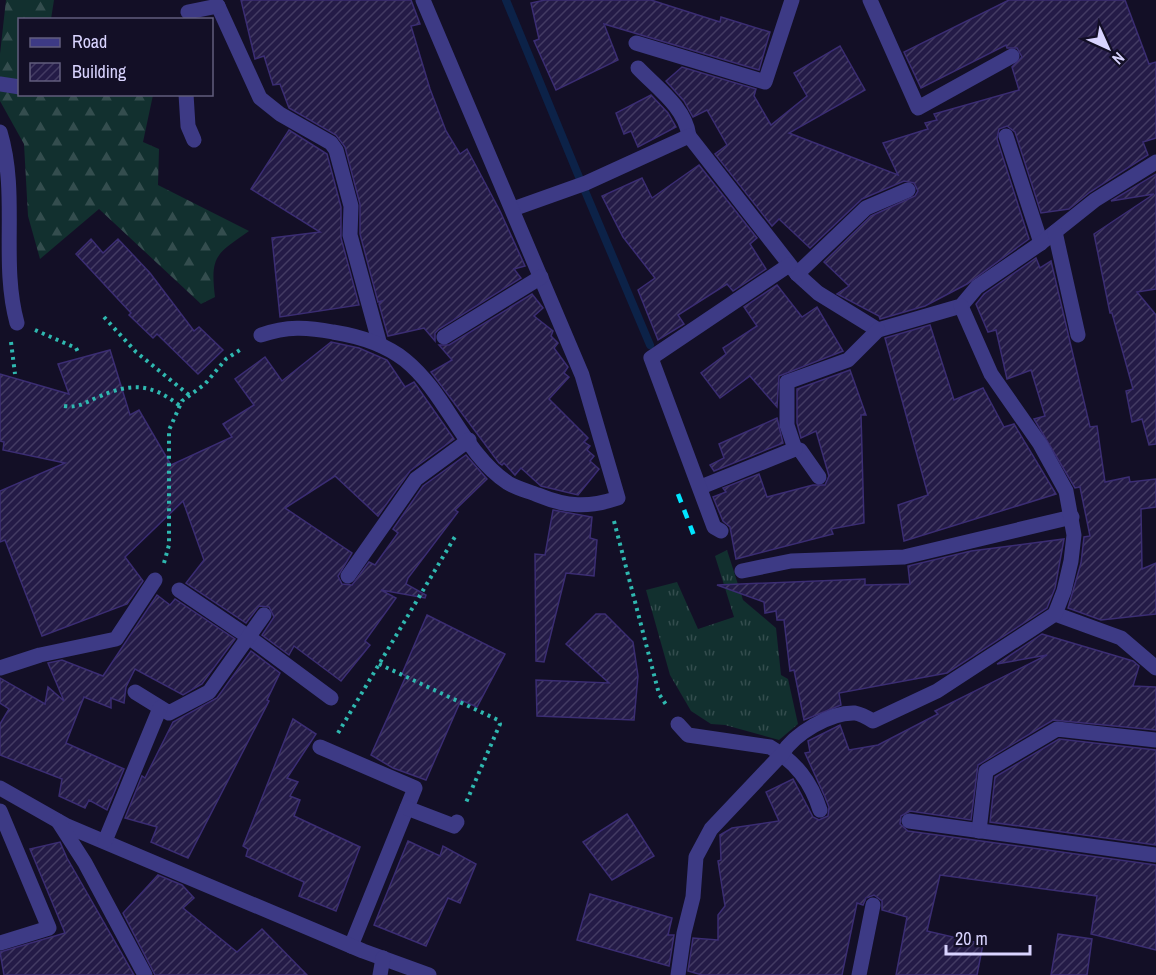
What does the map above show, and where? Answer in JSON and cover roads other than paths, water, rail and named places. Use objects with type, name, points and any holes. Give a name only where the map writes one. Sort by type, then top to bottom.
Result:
[{"type":"street","points":[[261,335],[280,328],[304,327],[345,334],[380,345],[405,360],[431,387],[484,460],[508,483],[556,502],[593,506],[614,505],[582,375],[426,0]]},
{"type":"street","points":[[636,43],[765,82],[792,0]]},
{"type":"street","points":[[870,0],[918,108],[1012,56]]},
{"type":"street","points":[[188,12],[220,3]]},
{"type":"street","points":[[213,21],[220,3]]},
{"type":"street","points":[[220,3],[261,98],[280,114],[331,143],[336,150],[351,206],[350,235],[380,345]]},
{"type":"street","points":[[638,68],[687,121],[689,136],[793,270],[818,293],[878,330]]},
{"type":"street","points":[[0,84],[18,87]]},
{"type":"street","points":[[186,96],[188,126],[194,140]]},
{"type":"street","points":[[0,132],[8,160],[11,238],[9,293],[17,323]]},
{"type":"street","points":[[513,209],[586,183],[689,136]]},
{"type":"street","points":[[1006,136],[1041,243]]},
{"type":"street","points":[[795,449],[787,425],[787,382],[848,360],[878,330],[961,306],[977,287],[1041,243],[1095,200],[1156,162]]},
{"type":"street","points":[[722,531],[714,527],[700,493],[701,487],[651,358],[793,270],[866,208],[908,190]]},
{"type":"street","points":[[1055,232],[1078,334]]},
{"type":"street","points":[[444,337],[541,277]]},
{"type":"street","points":[[678,975],[684,933],[693,897],[696,857],[711,829],[782,753],[788,743],[805,730],[830,719],[855,713],[873,721],[928,695],[1055,614],[1064,591],[1074,535],[1066,491],[1034,434],[992,374],[961,306]]},
{"type":"street","points":[[348,576],[416,479],[469,440]]},
{"type":"street","points":[[701,487],[795,449],[800,450],[819,477]]},
{"type":"street","points":[[742,571],[790,561],[904,557],[1072,517]]},
{"type":"street","points":[[0,668],[40,655],[116,639],[155,580]]},
{"type":"street","points":[[179,590],[250,638],[331,698]]},
{"type":"street","points":[[1055,614],[1121,639],[1156,668]]},
{"type":"street","points":[[135,692],[169,713],[209,692],[250,638],[264,615]]},
{"type":"street","points":[[105,841],[160,708]]},
{"type":"street","points":[[678,724],[688,735],[771,747],[782,753],[806,778],[820,810]]},
{"type":"street","points":[[979,831],[986,771],[1057,729],[1156,740]]},
{"type":"street","points":[[324,748],[415,788],[351,946]]},
{"type":"street","points":[[0,788],[58,821],[351,946],[429,975]]},
{"type":"street","points":[[407,808],[454,826],[457,822]]},
{"type":"street","points":[[0,811],[49,928],[0,943]]},
{"type":"street","points":[[58,821],[85,862],[145,975]]},
{"type":"street","points":[[909,821],[1156,855]]},
{"type":"street","points":[[859,975],[873,905]]},
{"type":"street","points":[[380,975],[383,958]]},
{"type":"waterway","points":[[506,0],[579,177]]},
{"type":"waterway","points":[[585,191],[650,345]]},
{"type":"railway","points":[[678,494],[696,541]]}]
